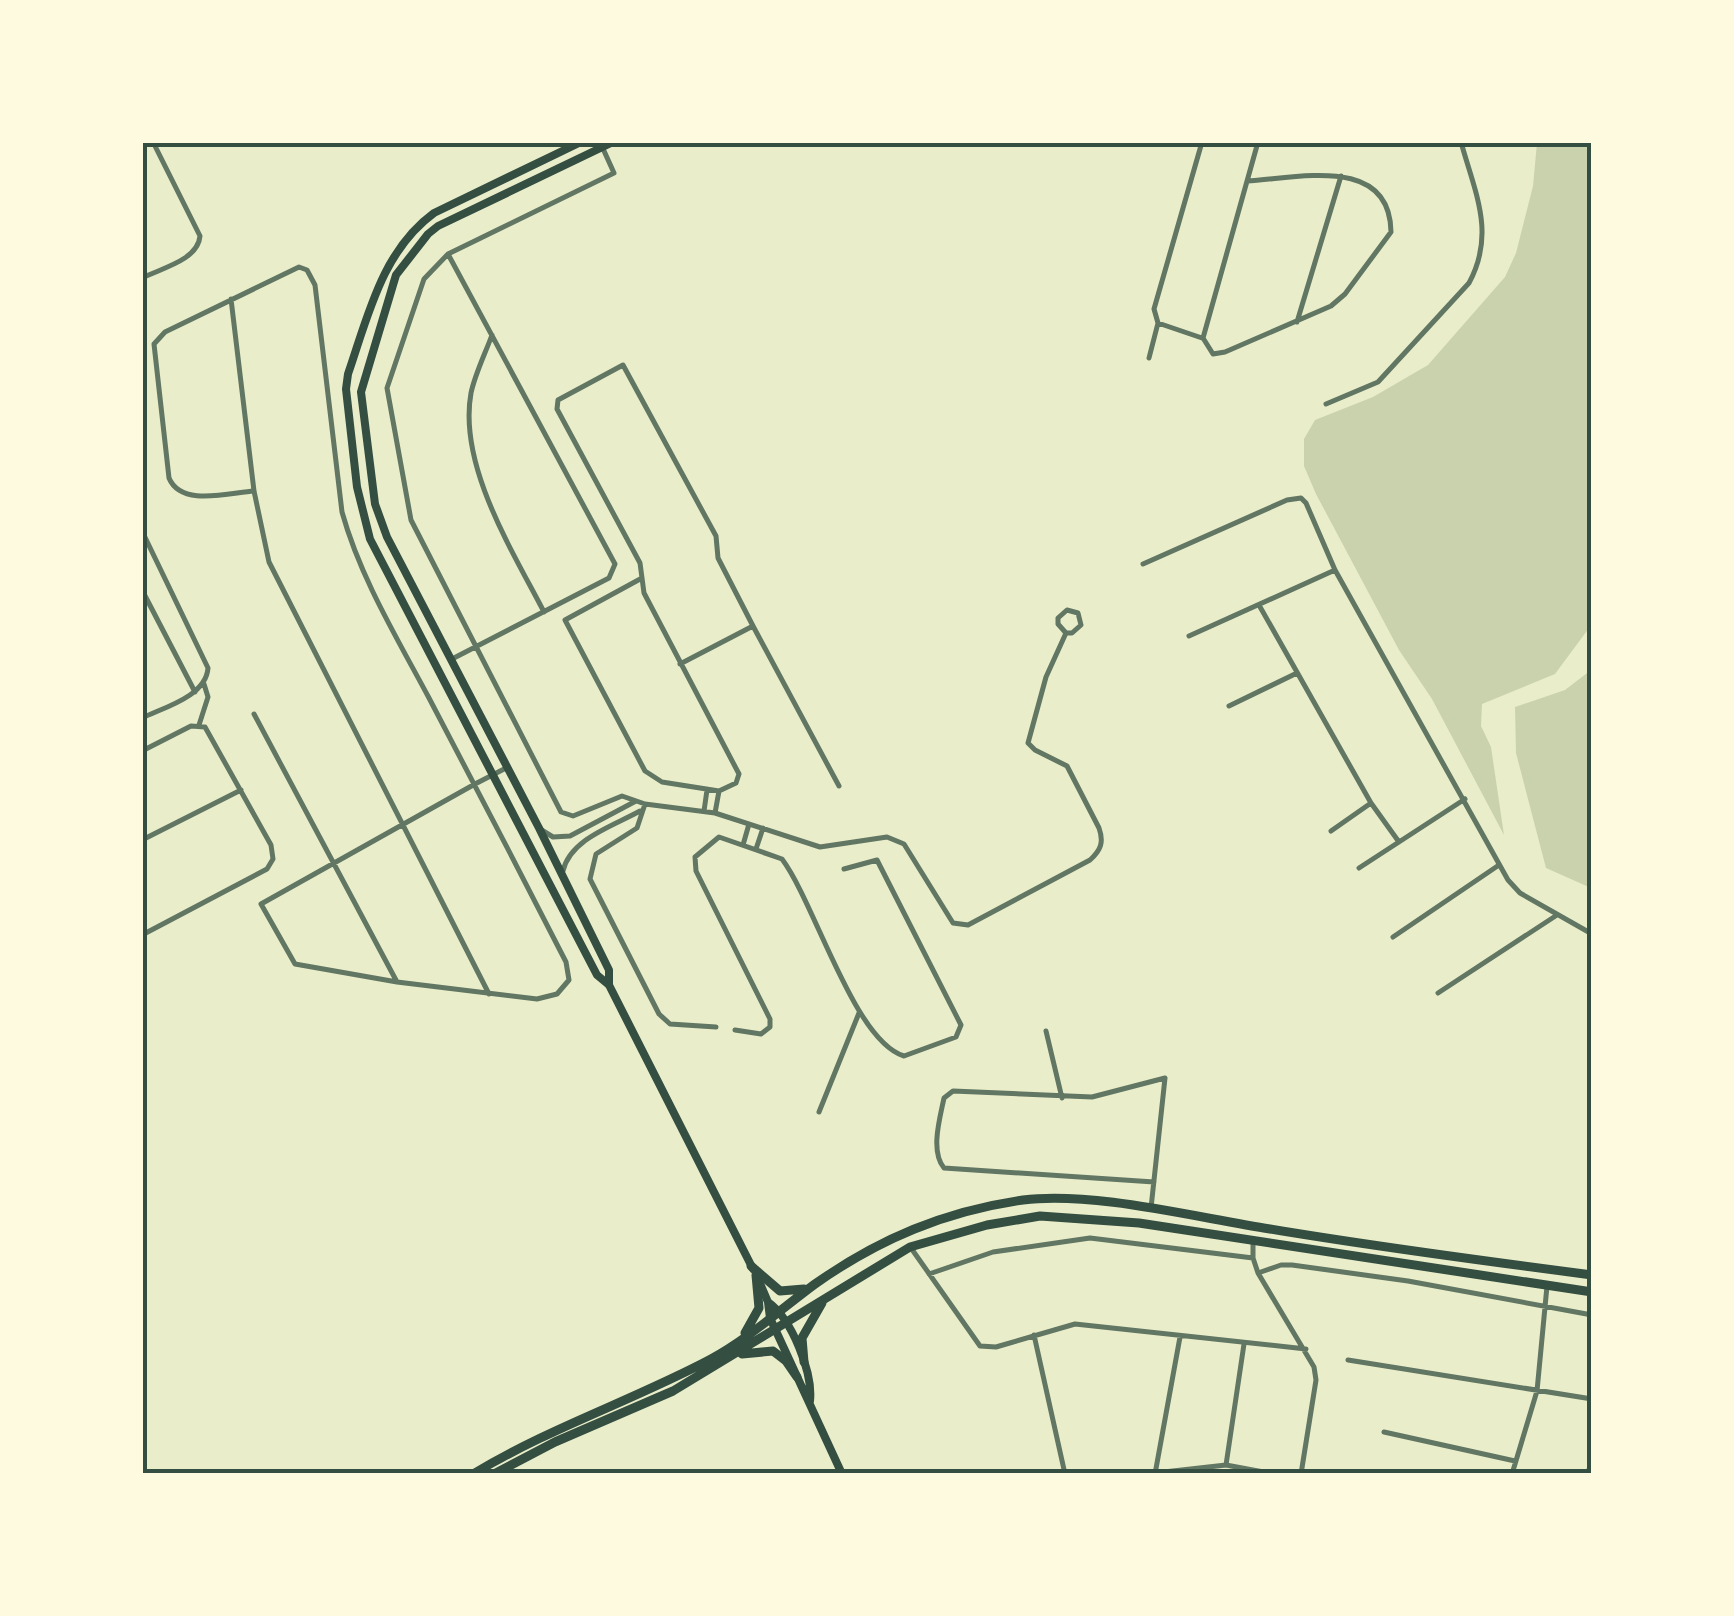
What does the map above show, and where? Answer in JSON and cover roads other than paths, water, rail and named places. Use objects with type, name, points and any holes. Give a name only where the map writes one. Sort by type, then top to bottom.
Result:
[{"type":"main road","points":[[580,142],[422,221],[386,268],[346,389],[358,487],[370,539],[597,975],[609,985]]},
{"type":"main road","points":[[613,142],[428,234],[396,275],[361,392],[375,504],[387,537],[539,828],[608,970],[609,985],[754,1270],[773,1323],[842,1474]]},
{"type":"main road","points":[[494,1474],[555,1442],[674,1391],[773,1323],[780,1310],[817,1283],[886,1240],[949,1215],[1027,1200],[1073,1200],[1150,1209],[1592,1278]]},
{"type":"main road","points":[[773,1323],[786,1322],[910,1247],[957,1231],[1040,1216],[1124,1222],[1592,1292]]},
{"type":"main road","points":[[1497,1262],[1541,1274],[1548,1286]]},
{"type":"main road","points":[[754,1270],[769,1284],[786,1292],[817,1283]]},
{"type":"main road","points":[[734,1350],[758,1312],[754,1270]]},
{"type":"main road","points":[[1548,1286],[1565,1277],[1592,1278]]},
{"type":"main road","points":[[804,1362],[804,1331],[831,1294]]},
{"type":"main road","points":[[768,1302],[780,1310],[804,1362],[812,1381],[810,1401]]},
{"type":"main road","points":[[473,1474],[734,1350],[773,1351],[797,1377]]},
{"type":"street","points":[[142,278],[192,254],[200,236],[153,142]]},
{"type":"street","points":[[1148,358],[1158,322],[1154,309],[1202,142]]},
{"type":"street","points":[[1202,338],[1258,142]]},
{"type":"street","points":[[1326,404],[1361,390],[1388,373],[1477,268],[1484,225],[1461,142]]},
{"type":"street","points":[[601,145],[614,173],[448,254],[424,279],[388,388],[410,520],[561,812],[573,816],[618,796],[714,813],[820,847],[896,839],[904,844],[954,923],[968,925],[1099,852],[1103,838],[1068,766],[1035,750],[1028,742],[1046,678],[1066,633]]},
{"type":"street","points":[[1158,322],[1202,338],[1212,354],[1226,352],[1331,306],[1346,294],[1390,232],[1386,203],[1366,182],[1341,176],[1248,181]]},
{"type":"street","points":[[1296,322],[1341,176]]},
{"type":"street","points":[[448,254],[615,559],[615,570],[609,578],[452,659]]},
{"type":"street","points":[[254,491],[186,495],[173,488],[167,468],[154,344],[165,332],[299,268],[312,276],[342,512],[350,540],[474,784],[569,972],[565,988],[547,998],[397,982],[295,964],[262,904],[474,784],[508,767]]},
{"type":"street","points":[[230,299],[254,491],[275,576],[489,994]]},
{"type":"street","points":[[492,334],[470,405],[480,484],[544,612]]},
{"type":"street","points":[[642,578],[565,620],[644,771],[662,782],[719,791],[736,783],[739,774],[644,594],[642,578],[640,563],[556,404],[623,365],[716,536],[718,558],[839,786]]},
{"type":"street","points":[[1143,564],[1286,500],[1301,498],[1335,570],[1499,864],[1520,893],[1592,934]]},
{"type":"street","points":[[142,531],[206,658],[208,676],[195,692],[142,718]]},
{"type":"street","points":[[1189,636],[1335,570]]},
{"type":"street","points":[[142,590],[195,692]]},
{"type":"street","points":[[1259,604],[1371,803],[1399,842]]},
{"type":"street","points":[[1066,610],[1073,610],[1081,625],[1066,633],[1058,618],[1066,610]]},
{"type":"street","points":[[680,664],[753,626]]},
{"type":"street","points":[[1229,706],[1297,673]]},
{"type":"street","points":[[142,751],[199,724],[208,697],[204,684]]},
{"type":"street","points":[[254,714],[397,982]]},
{"type":"street","points":[[142,934],[267,869],[274,859],[272,845],[211,732],[199,724]]},
{"type":"street","points":[[704,812],[708,789]]},
{"type":"street","points":[[142,840],[241,790]]},
{"type":"street","points":[[714,813],[719,791]]},
{"type":"street","points":[[1359,868],[1466,799]]},
{"type":"street","points":[[636,802],[640,811],[636,828],[596,854],[590,880],[659,1014],[670,1024],[716,1028]]},
{"type":"street","points":[[539,828],[553,837],[570,836],[636,802]]},
{"type":"street","points":[[1331,831],[1371,803]]},
{"type":"street","points":[[562,874],[576,847],[646,804]]},
{"type":"street","points":[[743,845],[749,822]]},
{"type":"street","points":[[756,849],[763,828]]},
{"type":"street","points":[[735,1030],[761,1034],[770,1026],[770,1019],[699,880],[696,858],[719,837],[778,855],[786,864],[860,1012],[881,1043],[904,1056],[956,1037],[960,1032],[961,1026],[877,860],[844,869]]},
{"type":"street","points":[[1393,937],[1499,864]]},
{"type":"street","points":[[1438,993],[1557,914]]},
{"type":"street","points":[[819,1112],[860,1012]]},
{"type":"street","points":[[1046,1031],[1062,1098]]},
{"type":"street","points":[[1150,1209],[1161,1135],[1162,1081],[1092,1098],[949,1092],[944,1098],[939,1126],[940,1165],[944,1168],[1154,1182]]},
{"type":"street","points":[[1161,1135],[1174,1135]]},
{"type":"street","points":[[928,1274],[994,1252],[1090,1238],[1253,1258]]},
{"type":"street","points":[[1252,1241],[1258,1272],[1306,1349],[1316,1380],[1301,1474]]},
{"type":"street","points":[[910,1247],[980,1346],[996,1348],[1075,1324],[1306,1349]]},
{"type":"street","points":[[1258,1272],[1281,1264],[1292,1265],[1408,1281],[1592,1315]]},
{"type":"street","points":[[1512,1474],[1537,1391],[1548,1286]]},
{"type":"street","points":[[1034,1336],[1065,1474]]},
{"type":"street","points":[[1180,1337],[1155,1473],[1226,1465],[1274,1474]]},
{"type":"street","points":[[1226,1465],[1244,1344]]},
{"type":"street","points":[[1348,1360],[1592,1399]]},
{"type":"street","points":[[1384,1432],[1515,1461]]},
{"type":"street","points":[[1588,1474],[1592,1457]]}]
